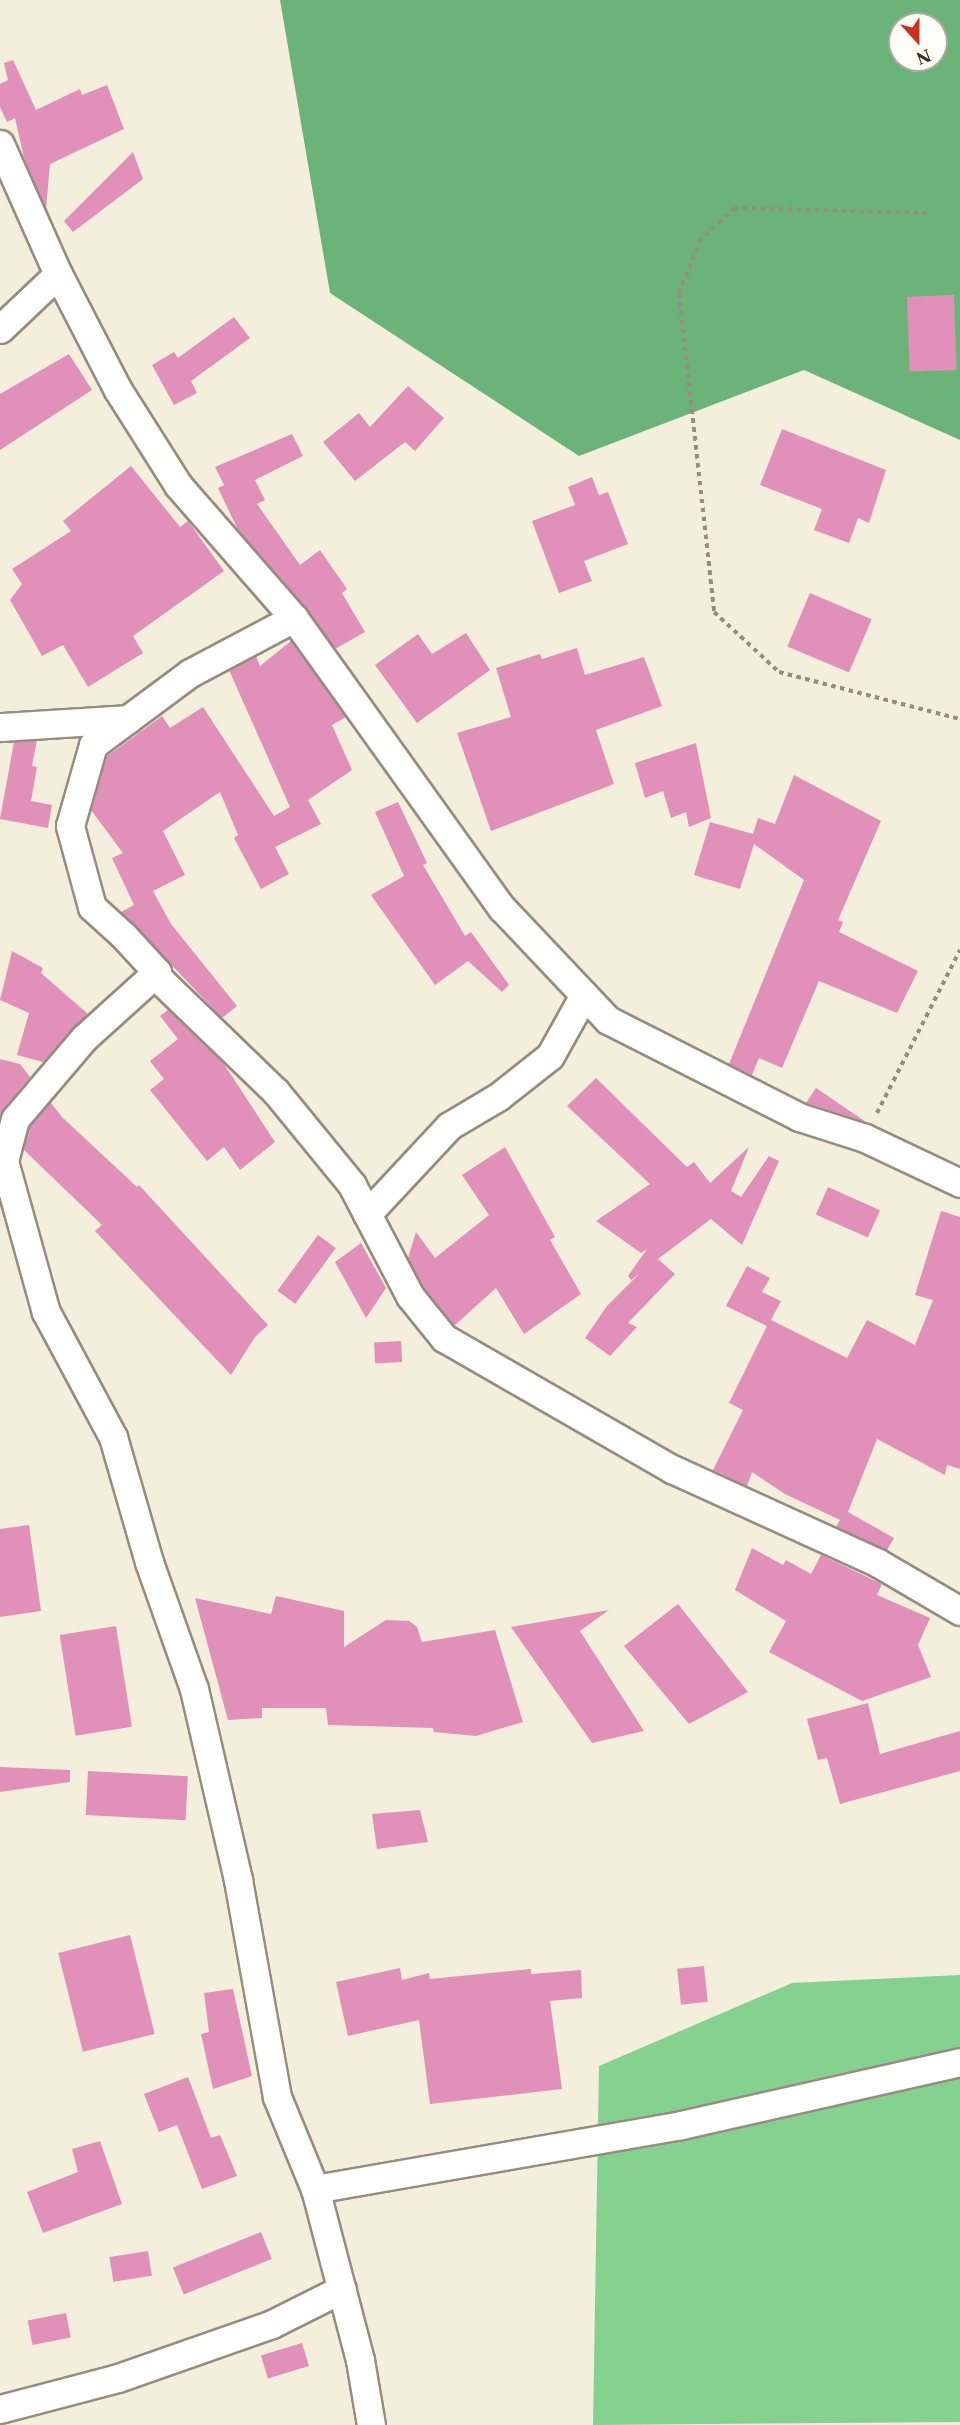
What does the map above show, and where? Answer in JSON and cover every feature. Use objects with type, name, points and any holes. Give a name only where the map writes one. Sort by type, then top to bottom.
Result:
[{"type":"street","points":[[0,144],[58,274],[118,390],[178,485],[294,618],[502,908],[608,1020],[799,1116],[865,1138],[960,1183]]},
{"type":"street","points":[[0,329],[58,274]]},
{"type":"street","points":[[294,618],[190,673],[93,745],[70,826],[92,907],[157,972],[158,977],[276,1092],[352,1185],[410,1296],[444,1338],[672,1469],[878,1563],[960,1611]]},
{"type":"street","points":[[0,728],[128,719]]},
{"type":"street","points":[[157,972],[84,1038],[15,1119],[4,1161],[46,1312],[113,1437],[150,1562],[194,1689],[238,1880],[277,2097],[315,2189],[360,2360],[371,2425]]},
{"type":"street","points":[[367,1214],[449,1126],[498,1097],[550,1056],[584,994]]},
{"type":"street","points":[[315,2189],[681,2126],[960,2062]]},
{"type":"street","points":[[0,2409],[118,2378],[272,2324],[342,2289]]},
{"type":"path","points":[[927,213],[735,208],[701,239],[679,293],[714,612],[779,672],[960,719]]},
{"type":"path","points":[[865,1138],[960,951]]},
{"type":"green space","points":[[280,0],[960,0],[960,440],[804,370],[579,456],[330,293]]},
{"type":"green space","points":[[960,1975],[960,2422],[593,2425],[599,2066],[792,1983]]},
{"type":"building","points":[[13,60],[36,110],[80,89],[82,95],[107,85],[124,129],[50,164],[46,209],[24,158],[15,118],[7,122],[0,107],[0,84],[8,80],[4,63]]},
{"type":"building","points":[[133,152],[143,179],[73,232],[64,221]]},
{"type":"building","points":[[954,295],[957,370],[910,372],[907,297]]},
{"type":"building","points":[[234,317],[250,338],[191,381],[197,393],[174,405],[152,365],[174,352],[178,358]]},
{"type":"building","points":[[69,354],[92,390],[0,450],[0,394]]},
{"type":"building","points":[[408,386],[444,418],[415,451],[405,442],[355,481],[323,442],[359,413],[370,427]]},
{"type":"building","points":[[782,429],[886,470],[869,523],[858,518],[849,543],[814,530],[822,509],[760,485]]},
{"type":"building","points":[[292,434],[303,456],[255,480],[265,500],[257,504],[300,565],[320,550],[347,589],[342,593],[365,632],[335,649],[306,608],[238,530],[218,488],[224,485],[215,467]]},
{"type":"building","points":[[131,466],[180,527],[188,521],[224,571],[133,636],[143,653],[88,687],[63,645],[42,656],[10,600],[22,584],[12,569],[71,531],[63,521]]},
{"type":"building","points":[[592,477],[599,495],[608,492],[628,544],[584,561],[592,581],[559,593],[532,521],[575,505],[568,487]]},
{"type":"building","points":[[810,593],[872,619],[849,673],[787,646]]},
{"type":"building","points":[[466,633],[490,670],[417,723],[375,665],[418,634],[432,654]]},
{"type":"building","points":[[291,641],[346,717],[332,725],[352,770],[308,800],[321,824],[275,847],[289,874],[261,889],[234,838],[238,835],[220,792],[163,831],[185,875],[153,891],[171,924],[237,1006],[222,1018],[121,912],[134,905],[112,858],[123,853],[91,810],[106,757],[162,716],[170,728],[203,707],[274,816],[290,807],[229,670],[256,656],[260,666]]},
{"type":"building","points":[[577,648],[585,675],[644,657],[662,706],[596,730],[614,784],[491,831],[457,733],[511,717],[496,668],[540,654],[542,659]]},
{"type":"building","points":[[37,740],[32,766],[37,767],[31,801],[52,805],[48,828],[0,819],[14,742]]},
{"type":"building","points":[[696,743],[711,818],[689,827],[686,812],[671,818],[663,791],[645,798],[635,763]]},
{"type":"building","points":[[794,775],[881,821],[838,920],[843,922],[839,932],[918,971],[897,1013],[819,981],[782,1068],[759,1058],[752,1075],[729,1064],[804,880],[754,844],[740,889],[694,875],[710,822],[753,834],[758,818],[775,824]]},
{"type":"building","points":[[398,802],[427,863],[423,865],[465,936],[471,932],[509,985],[502,992],[468,961],[435,985],[371,895],[404,876],[375,812]]},
{"type":"building","points":[[12,951],[43,968],[41,973],[88,1014],[43,1062],[17,1055],[29,1013],[0,1000]]},
{"type":"building","points":[[168,1010],[224,1064],[275,1142],[240,1170],[224,1147],[207,1161],[150,1090],[164,1079],[150,1061],[178,1039],[160,1016]]},
{"type":"building","points":[[0,1059],[20,1064],[30,1077],[0,1114]]},
{"type":"building","points":[[596,1078],[687,1167],[694,1162],[710,1183],[749,1147],[731,1191],[741,1197],[769,1156],[779,1161],[742,1245],[711,1219],[658,1259],[675,1274],[628,1323],[637,1327],[610,1356],[585,1338],[607,1306],[640,1273],[631,1280],[628,1276],[647,1249],[641,1253],[596,1221],[650,1184],[567,1106]]},
{"type":"building","points":[[816,1088],[866,1122],[806,1103]]},
{"type":"building","points":[[50,1102],[63,1118],[137,1187],[139,1185],[268,1325],[255,1337],[231,1375],[95,1231],[102,1225],[24,1150],[21,1163],[29,1126]]},
{"type":"building","points":[[505,1147],[555,1237],[550,1240],[581,1294],[524,1334],[496,1288],[454,1326],[423,1287],[408,1258],[416,1232],[435,1258],[489,1215],[462,1175]]},
{"type":"building","points":[[828,1187],[880,1210],[868,1238],[816,1214]]},
{"type":"building","points":[[941,1211],[960,1217],[960,1469],[947,1465],[945,1475],[877,1439],[848,1512],[894,1538],[887,1550],[836,1527],[840,1520],[785,1494],[752,1472],[747,1486],[713,1470],[743,1410],[729,1403],[767,1326],[726,1306],[747,1266],[770,1278],[762,1292],[781,1301],[771,1320],[847,1358],[867,1320],[915,1345],[933,1300],[915,1295]]},
{"type":"building","points":[[318,1235],[336,1248],[295,1304],[277,1291]]},
{"type":"building","points":[[361,1243],[386,1288],[366,1318],[335,1262]]},
{"type":"building","points":[[401,1341],[402,1362],[375,1363],[374,1342]]},
{"type":"building","points":[[29,1525],[41,1611],[0,1617],[0,1529]]},
{"type":"building","points":[[752,1548],[783,1565],[786,1560],[811,1574],[821,1555],[882,1584],[877,1595],[930,1618],[918,1645],[931,1677],[862,1701],[769,1652],[786,1621],[735,1590]]},
{"type":"building","points":[[276,1596],[344,1611],[344,1647],[386,1620],[409,1621],[417,1627],[422,1642],[495,1630],[523,1722],[476,1736],[434,1732],[433,1728],[328,1725],[326,1708],[262,1708],[262,1718],[228,1720],[195,1598],[271,1614]]},
{"type":"building","points":[[678,1604],[748,1692],[689,1724],[624,1646]]},
{"type":"building","points":[[609,1610],[580,1631],[644,1731],[592,1743],[511,1627]]},
{"type":"building","points":[[116,1626],[132,1727],[76,1736],[60,1635]]},
{"type":"building","points":[[868,1703],[880,1754],[960,1731],[960,1771],[840,1804],[827,1758],[818,1760],[807,1719]]},
{"type":"building","points":[[0,1767],[70,1770],[70,1782],[0,1792]]},
{"type":"building","points":[[88,1771],[188,1776],[186,1820],[86,1815]]},
{"type":"building","points":[[420,1810],[428,1842],[377,1849],[372,1814]]},
{"type":"building","points":[[130,1935],[155,2034],[83,2052],[58,1953]]},
{"type":"building","points":[[704,1966],[708,2002],[681,2005],[677,1969]]},
{"type":"building","points":[[400,1968],[402,1980],[429,1973],[430,1979],[531,1969],[531,1974],[581,1970],[582,1998],[550,2001],[562,2089],[430,2104],[419,2020],[348,2036],[336,1982]]},
{"type":"building","points":[[233,1989],[252,2076],[213,2089],[201,2034],[209,2032],[204,1993]]},
{"type":"building","points":[[188,2077],[211,2138],[220,2135],[237,2176],[202,2189],[177,2125],[159,2132],[144,2094]]},
{"type":"building","points":[[100,2141],[122,2204],[43,2233],[27,2192],[78,2172],[72,2149]]},
{"type":"building","points":[[261,2232],[272,2259],[184,2294],[173,2268]]},
{"type":"building","points":[[148,2251],[152,2276],[113,2282],[109,2257]]},
{"type":"building","points":[[66,2313],[71,2338],[32,2345],[28,2320]]},
{"type":"building","points":[[302,2343],[309,2366],[268,2379],[261,2356]]}]
